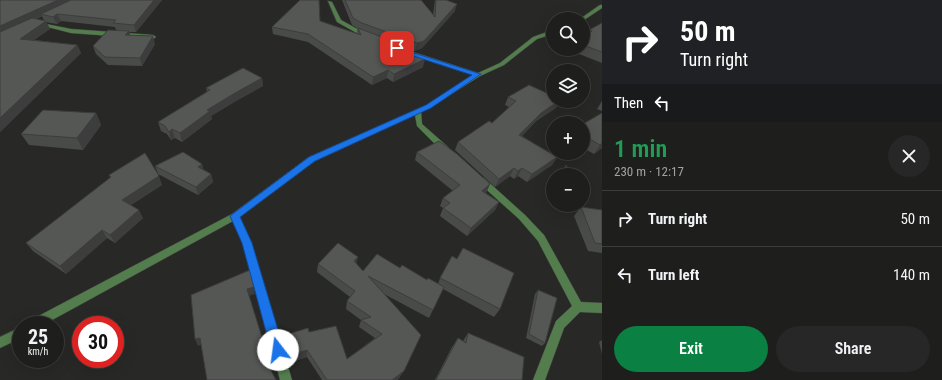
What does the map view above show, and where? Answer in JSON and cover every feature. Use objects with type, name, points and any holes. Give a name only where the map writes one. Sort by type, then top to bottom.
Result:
[{"type":"street","points":[[330,2],[339,21],[373,39]]},
{"type":"street","points":[[590,14],[602,6]]},
{"type":"street","points":[[45,18],[34,23],[71,31],[153,37]]},
{"type":"street","points":[[50,316],[235,216],[312,159],[418,111],[478,74],[502,64],[535,38],[546,34]]},
{"type":"street","points":[[404,51],[478,74]]},
{"type":"street","points":[[418,111],[419,125],[426,133],[453,155]]},
{"type":"street","points":[[475,175],[522,216],[541,238],[578,307]]},
{"type":"street","points":[[235,216],[249,250],[286,380]]},
{"type":"street","points":[[540,380],[560,325],[578,307],[602,308]]},
{"type":"street","points":[[0,343],[12,337]]},
{"type":"building","points":[[0,0],[58,0],[0,26]]},
{"type":"building","points":[[71,0],[154,0],[134,25],[113,23],[116,20],[57,14],[53,17],[41,14]]},
{"type":"building","points":[[300,0],[319,0],[320,21],[361,35],[358,28],[408,47],[404,48],[425,59],[394,74],[388,70],[373,77],[308,34],[272,27]]},
{"type":"building","points":[[345,0],[421,0],[435,17],[436,0],[446,0],[457,4],[424,41],[417,43],[362,23],[353,18]]},
{"type":"building","points":[[32,18],[46,21],[20,39],[77,45],[0,118],[0,32]]},
{"type":"building","points":[[602,23],[602,52],[590,48],[590,32],[592,31],[590,29]]},
{"type":"building","points":[[108,30],[129,31],[125,35],[153,36],[140,58],[105,57],[93,46]]},
{"type":"building","points":[[243,68],[262,78],[207,110],[210,111],[180,133],[172,129],[169,132],[165,126],[158,122],[210,90],[206,88]]},
{"type":"building","points":[[529,85],[546,93],[546,108],[548,108],[541,113],[519,135],[546,151],[546,160],[553,160],[532,174],[522,168],[518,171],[514,168],[499,179],[458,142],[489,121],[492,123],[516,101],[508,97]]},
{"type":"building","points":[[43,110],[96,113],[77,138],[21,134]]},
{"type":"building","points":[[602,113],[602,143],[600,145],[590,139],[590,120]]},
{"type":"building","points":[[439,141],[457,154],[490,184],[482,191],[499,202],[471,228],[443,208],[450,203],[443,198],[460,185],[417,152]]},
{"type":"building","points":[[183,152],[202,164],[198,167],[211,174],[196,187],[155,166]]},
{"type":"building","points":[[145,153],[159,176],[122,200],[139,210],[110,235],[102,230],[60,266],[26,243],[111,177],[109,175]]},
{"type":"building","points":[[590,208],[602,210],[602,244],[595,243],[583,212],[590,212]]},
{"type":"building","points":[[338,243],[358,257],[354,261],[363,271],[377,254],[400,268],[402,265],[427,280],[428,278],[444,287],[433,310],[368,276],[421,335],[404,371],[392,380],[327,380],[307,350],[288,356],[282,336],[308,328],[309,332],[336,326],[347,359],[382,334],[361,320],[371,317],[347,301],[355,291],[318,264]]},
{"type":"building","points":[[463,248],[514,273],[500,309],[440,278],[452,256],[457,259]]},
{"type":"building","points":[[250,270],[254,287],[247,289],[265,347],[270,344],[274,361],[267,363],[276,380],[207,380],[200,338],[195,339],[191,295]]},
{"type":"building","points":[[538,290],[557,298],[545,343],[529,334]]},
{"type":"building","points":[[468,333],[524,357],[522,380],[436,380],[458,338],[466,343]]},
{"type":"route","points":[[278,350],[258,277],[247,243],[235,216],[312,159],[429,106],[478,74],[397,48]]}]
